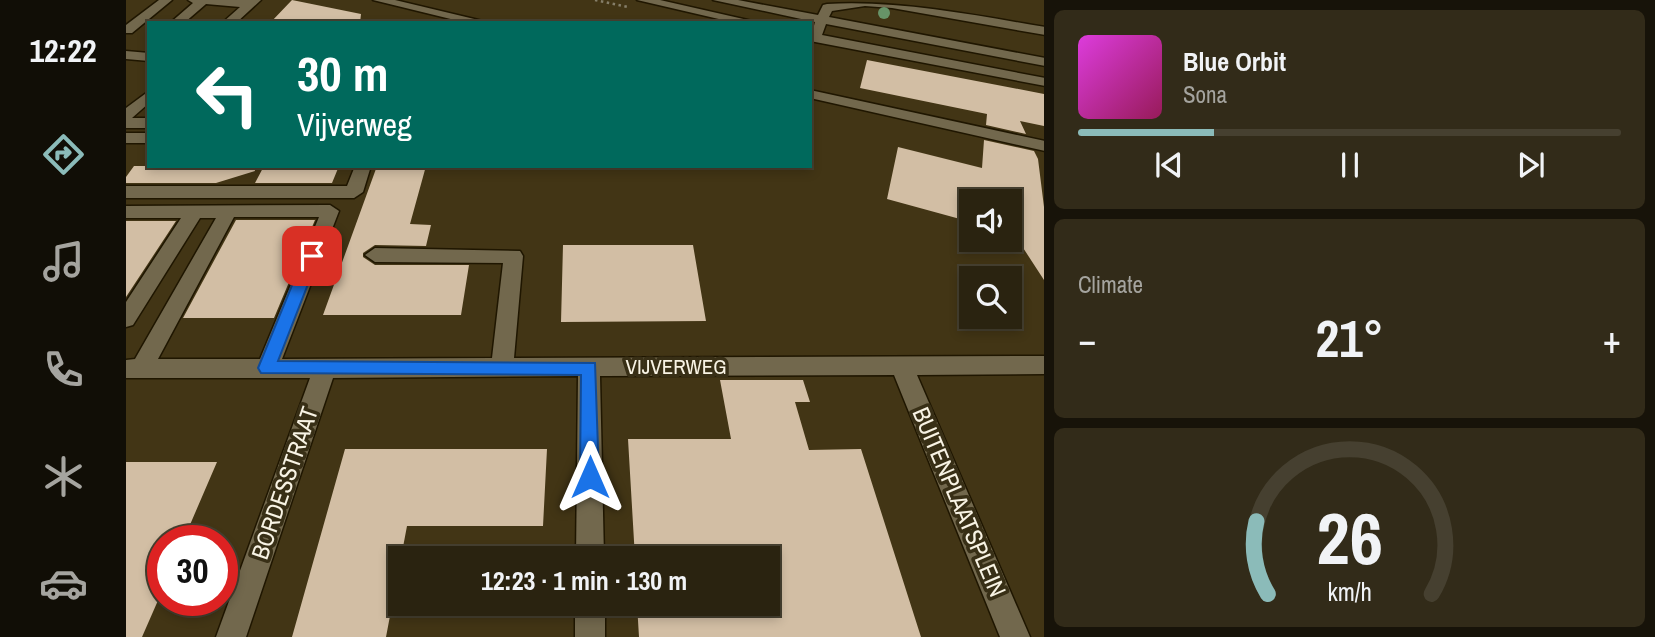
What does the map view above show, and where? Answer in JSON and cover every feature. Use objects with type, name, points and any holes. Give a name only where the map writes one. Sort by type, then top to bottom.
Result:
[{"type":"street","points":[[128,30],[166,0]]},
{"type":"street","points":[[194,0],[252,2]]},
{"type":"street","points":[[379,0],[476,21]]},
{"type":"street","points":[[641,0],[668,12],[715,21]]},
{"type":"street","points":[[641,0],[745,21]]},
{"type":"street","points":[[711,0],[785,21]]},
{"type":"street","points":[[719,0],[794,21]]},
{"type":"street","points":[[760,0],[804,21]]},
{"type":"street","points":[[934,0],[1044,19]]},
{"type":"street","points":[[178,21],[203,1]]},
{"type":"street","points":[[230,21],[252,2]]},
{"type":"street","points":[[816,27],[847,4],[885,3],[1044,31]]},
{"type":"street","points":[[816,27],[1044,50]]},
{"type":"street","points":[[816,27],[1044,62]]},
{"type":"street","points":[[816,27],[1044,75]]},
{"type":"street","points":[[816,27],[1044,82]]},
{"type":"street","points":[[126,55],[147,57]]},
{"type":"street","points":[[812,94],[1044,146]]},
{"type":"street","points":[[126,116],[147,97]]},
{"type":"street","points":[[126,123],[147,123]]},
{"type":"street","points":[[126,138],[147,138]]},
{"type":"street","points":[[126,192],[354,192],[362,168]]},
{"type":"street","points":[[126,319],[195,211]]},
{"type":"street","name":"VIJVERWEG","points":[[133,369],[229,211]]},
{"type":"street","points":[[126,212],[330,211],[267,368]]},
{"type":"street","points":[[374,255],[513,256],[502,368]]},
{"type":"street","name":"VIJVERWEG","points":[[133,369],[1044,365]]},
{"type":"street","name":"BUITENPLAATSPLEIN","points":[[902,366],[1016,637]]},
{"type":"street","name":"BORDESSTRAAT","points":[[231,637],[325,368]]},
{"type":"street","points":[[589,368],[590,546]]},
{"type":"street","points":[[590,616],[590,637]]},
{"type":"shaded area","points":[[126,0],[1044,0],[1044,637],[126,637]]},
{"type":"building","points":[[292,0],[361,14],[360,21],[272,21]]},
{"type":"building","points":[[867,60],[1044,94],[1044,126],[1020,121],[1026,134],[986,125],[987,114],[860,88]]},
{"type":"building","points":[[984,140],[1034,151],[1038,159],[1044,207],[1044,280],[1022,246],[1022,189],[959,189],[959,219],[887,199],[898,147],[982,168]]},
{"type":"building","points":[[134,166],[254,168],[255,171],[216,183],[126,183],[126,177]]},
{"type":"building","points":[[263,168],[338,168],[332,183],[255,183]]},
{"type":"building","points":[[376,168],[425,168],[410,224],[431,225],[426,246],[375,245],[363,253],[363,257],[375,265],[469,265],[461,315],[323,315]]},
{"type":"building","points":[[236,220],[315,220],[274,318],[183,318]]},
{"type":"building","points":[[126,221],[176,221],[126,297]]},
{"type":"building","points":[[563,245],[693,245],[706,321],[561,322]]},
{"type":"building","points":[[720,380],[803,380],[810,402],[795,402],[809,450],[861,449],[921,637],[639,637],[638,616],[780,616],[780,546],[634,546],[628,439],[731,439]]},
{"type":"building","points":[[345,449],[547,449],[543,526],[407,526],[403,546],[388,546],[390,616],[386,637],[292,637]]},
{"type":"building","points":[[126,462],[217,462],[190,525],[147,525],[147,616],[151,616],[142,637],[126,637]]},
{"type":"route","points":[[312,256],[267,368],[589,368],[590,477]]}]
